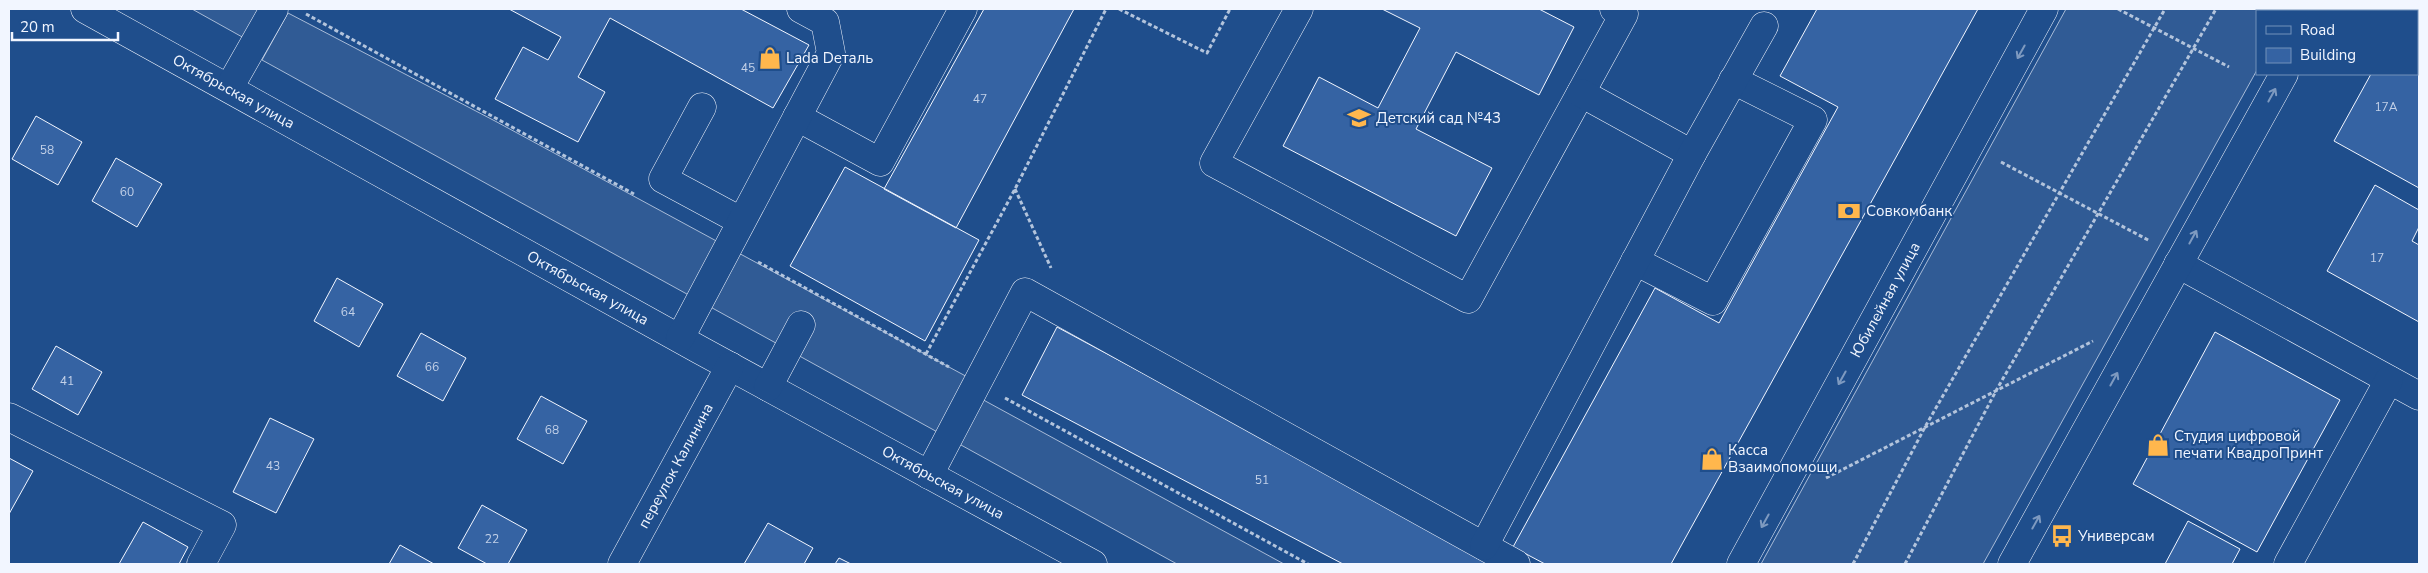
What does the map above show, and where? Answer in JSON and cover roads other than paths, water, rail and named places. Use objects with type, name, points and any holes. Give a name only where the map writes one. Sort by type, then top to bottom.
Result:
[{"type":"street","name":"Октябрьская улица","points":[[85,9],[768,387],[1093,564]]},
{"type":"street","points":[[229,88],[274,9]]},
{"type":"street","points":[[680,338],[831,53],[825,22],[801,9]]},
{"type":"street","points":[[797,117],[880,162],[963,9]]},
{"type":"street","points":[[1299,9],[1214,163],[1468,298],[1624,14],[1614,9]]},
{"type":"street","name":"Юбилейная улица","points":[[1741,564],[2044,9]]},
{"type":"street","points":[[1484,546],[1692,154],[1764,26]]},
{"type":"street","points":[[2012,564],[2283,75]]},
{"type":"street","points":[[1636,261],[1713,301],[1812,120],[1733,80]]},
{"type":"street","points":[[1581,93],[1692,154]]},
{"type":"street","points":[[702,107],[663,179],[741,221]]},
{"type":"street","points":[[2178,264],[2419,396]]},
{"type":"street","points":[[929,475],[1025,292],[1516,564]]},
{"type":"street","points":[[768,387],[800,325]]},
{"type":"street","name":"переулок Калинина","points":[[622,564],[730,366]]},
{"type":"street","points":[[2288,564],[2390,380]]},
{"type":"street","points":[[9,417],[222,525],[201,564]]},
{"type":"place","name":"Lada Dеталь","points":[[770,58]]},
{"type":"place","name":"Детский сад №43","points":[[1359,118]]},
{"type":"place","name":"Совкомбанк","points":[[1849,211]]},
{"type":"place","name":"Студия цифровой печати КвадроПринт","points":[[2158,445]]},
{"type":"place","name":"Касса Взаимопомощи","points":[[1712,459]]},
{"type":"place","name":"Универсам","points":[[2062,536]]}]
